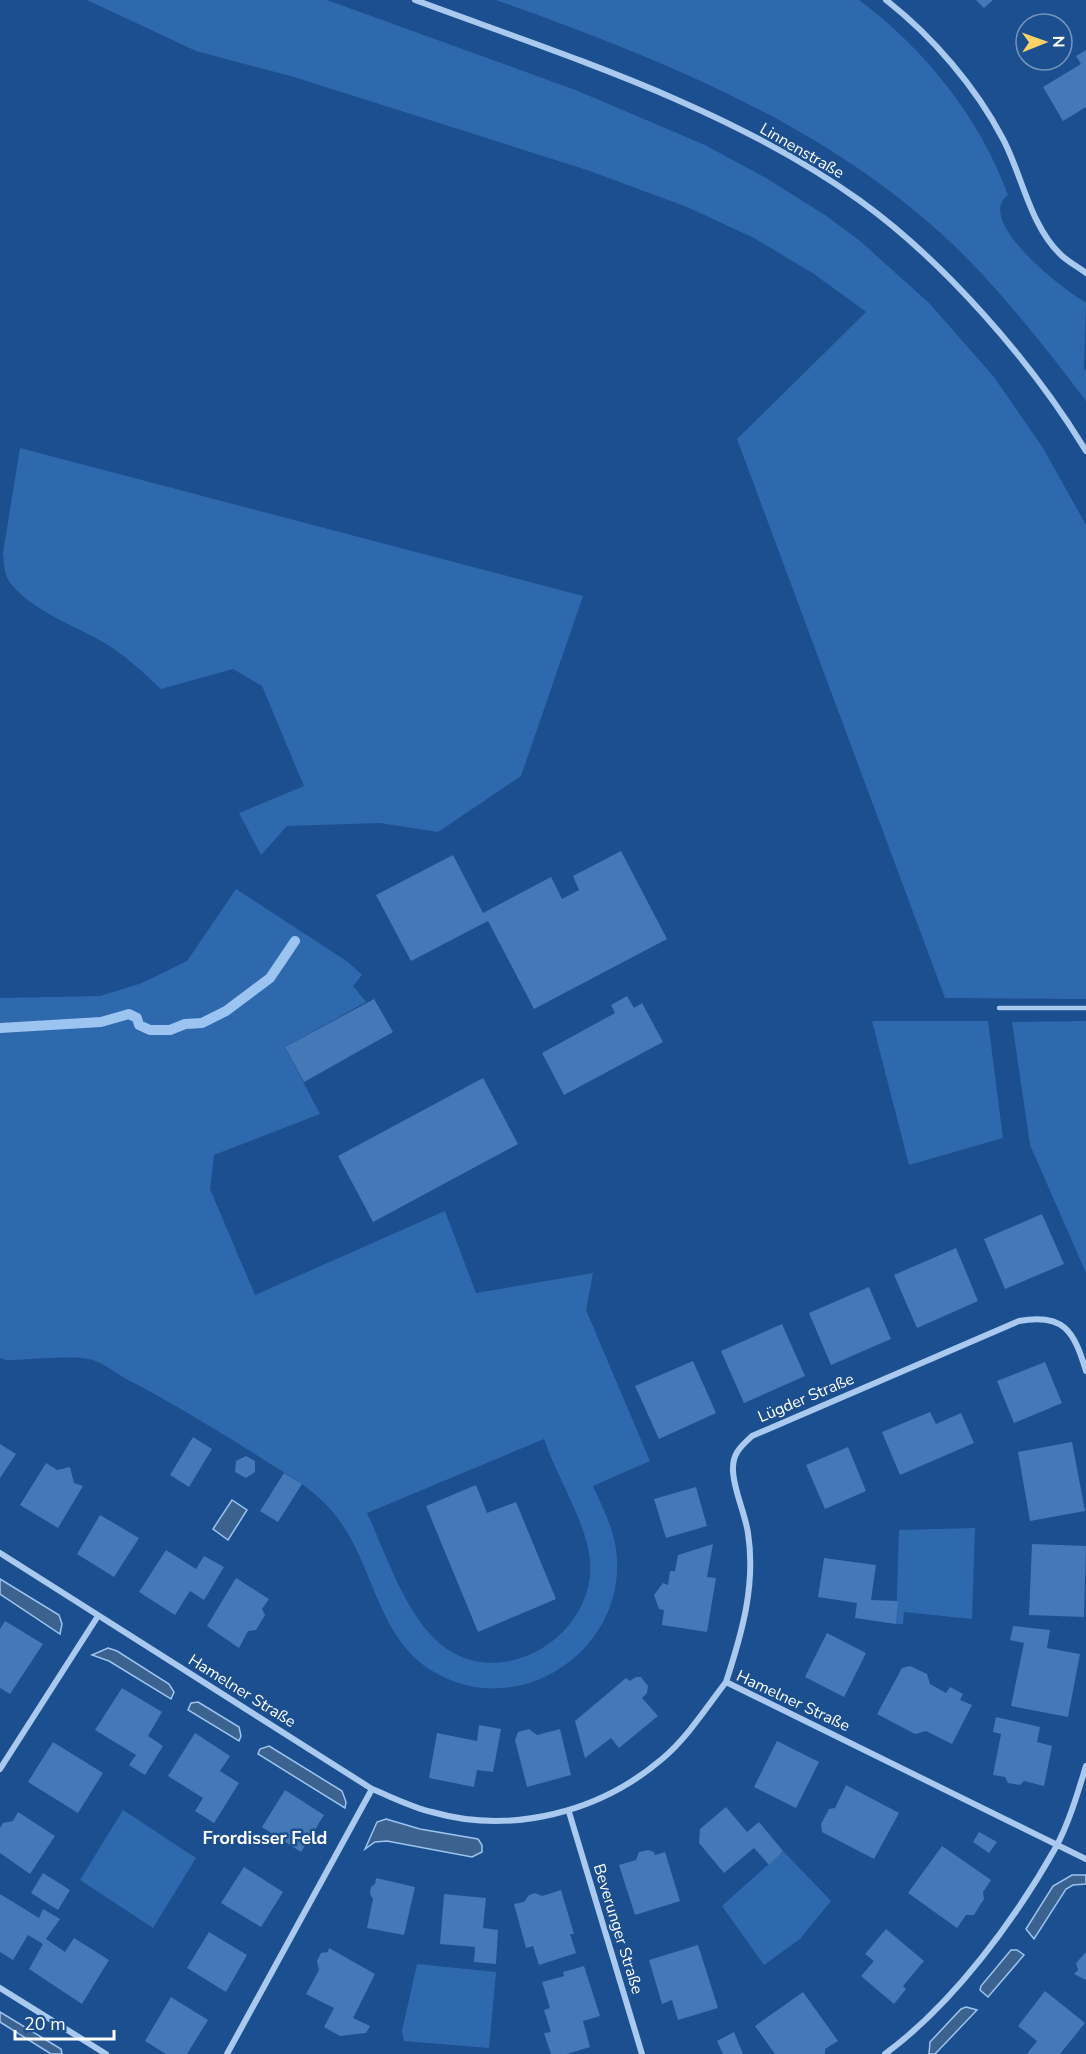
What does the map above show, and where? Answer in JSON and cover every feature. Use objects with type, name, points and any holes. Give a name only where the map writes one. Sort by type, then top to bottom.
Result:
[{"type":"street","name":"Linnenstraße","points":[[415,0],[658,93],[809,168],[860,201],[906,237],[960,288],[1046,390],[1086,451]]},
{"type":"street","points":[[886,0],[904,14],[961,77],[1003,139],[1049,239],[1060,254],[1086,273]]},
{"type":"street","name":"Lügder Straße","points":[[726,1682],[745,1622],[750,1579],[748,1534],[733,1471],[735,1452],[752,1436],[1019,1322],[1037,1318],[1054,1320],[1068,1330],[1079,1348],[1086,1371]]},
{"type":"street","name":"Hamelner Straße","points":[[0,1553],[372,1789],[432,1813],[478,1819],[515,1820],[569,1812],[631,1784],[664,1758],[690,1730],[726,1682],[1086,1859]]},
{"type":"street","points":[[0,1769],[98,1616]]},
{"type":"street","points":[[885,2054],[894,2048],[979,1961],[1005,1927],[1057,1845],[1086,1766]]},
{"type":"street","points":[[227,2054],[372,1789]]},
{"type":"street","name":"Beverunger Straße","points":[[569,1812],[642,2054]]},
{"type":"street","points":[[0,1988],[106,2054]]},
{"type":"street","points":[[894,2048],[900,2054]]},
{"type":"lane","points":[[999,1008],[1086,1008]]},
{"type":"shaded area","points":[[87,0],[327,0],[578,91],[705,145],[766,178],[825,215],[860,241],[929,303],[994,377],[1043,448],[1086,525],[1086,999],[945,998],[737,439],[866,312],[814,274],[754,238],[687,207],[587,170],[294,77],[196,51]]},
{"type":"shaded area","points":[[496,0],[859,0],[906,40],[927,62],[966,112],[996,166],[1008,195],[1000,206],[1002,221],[1012,237],[1026,254],[1060,285],[1086,302],[1084,369],[1086,370],[1086,401],[1036,336],[982,274],[931,225],[876,181],[818,142],[693,77]]},
{"type":"shaded area","points":[[20,448],[583,596],[521,776],[438,832],[380,823],[287,826],[261,855],[239,813],[304,786],[262,686],[233,669],[161,689],[129,660],[108,645],[44,611],[21,594],[7,577],[3,553]]},
{"type":"shaded area","points":[[236,889],[348,962],[362,975],[353,986],[366,1002],[285,1047],[320,1114],[214,1155],[210,1189],[255,1295],[445,1211],[476,1293],[593,1273],[586,1310],[650,1461],[593,1486],[608,1521],[616,1549],[614,1593],[602,1624],[583,1649],[558,1670],[530,1683],[498,1688],[466,1685],[434,1672],[415,1658],[389,1622],[351,1539],[339,1520],[322,1500],[302,1484],[194,1416],[98,1362],[79,1358],[6,1360],[0,1358],[0,998],[100,996],[142,983],[187,961]],"holes":[[[544,1439],[581,1525],[589,1553],[589,1582],[580,1608],[564,1630],[543,1648],[518,1659],[491,1663],[464,1658],[439,1643],[416,1616],[397,1582],[367,1513]]]},
{"type":"shaded area","points":[[872,1021],[988,1021],[1003,1138],[909,1165]]},
{"type":"shaded area","points":[[1086,1021],[1086,1273],[1030,1145],[1012,1022]]},
{"type":"shaded area","points":[[232,1500],[247,1510],[228,1540],[213,1529]]},
{"type":"shaded area","points":[[975,1528],[972,1619],[904,1612],[903,1624],[896,1624],[899,1530]]},
{"type":"shaded area","points":[[0,1579],[59,1615],[62,1624],[60,1634],[0,1594]]},
{"type":"shaded area","points":[[108,1648],[117,1651],[169,1684],[174,1692],[171,1699],[109,1661],[92,1655]]},
{"type":"shaded area","points":[[198,1702],[239,1727],[241,1736],[239,1741],[188,1710],[191,1703]]},
{"type":"shaded area","points":[[269,1746],[342,1791],[346,1802],[345,1808],[258,1754],[260,1749]]},
{"type":"shaded area","points":[[123,1810],[196,1858],[153,1928],[80,1880]]},
{"type":"shaded area","points":[[386,1819],[420,1829],[478,1839],[482,1845],[482,1852],[472,1857],[387,1841],[375,1842],[365,1849],[377,1822]]},
{"type":"shaded area","points":[[783,1851],[831,1901],[800,1939],[764,1965],[722,1906]]},
{"type":"shaded area","points":[[1072,1875],[1086,1875],[1086,1884],[1073,1885],[1066,1889],[1034,1939],[1026,1929],[1053,1886]]},
{"type":"shaded area","points":[[1011,1950],[1017,1950],[1024,1955],[988,1997],[980,1990],[981,1986]]},
{"type":"shaded area","points":[[417,1964],[496,1972],[489,2048],[404,2041],[402,2031]]},
{"type":"shaded area","points":[[966,2007],[977,2010],[935,2054],[929,2054],[930,2042],[961,2009]]},
{"type":"shaded area","points":[[0,2012],[61,2049],[62,2054],[51,2054],[0,2022]]},
{"type":"building","points":[[976,0],[993,0],[984,8]]},
{"type":"building","points":[[1086,50],[1086,107],[1063,121],[1043,87],[1068,72],[1074,72],[1074,68],[1081,64],[1076,56]]},
{"type":"building","points":[[621,851],[667,939],[534,1009],[488,921],[411,961],[376,895],[453,855],[483,913],[551,877],[562,899],[579,890],[573,876]]},
{"type":"building","points":[[627,996],[634,1008],[642,1003],[663,1042],[564,1095],[542,1053],[615,1013],[611,1005]]},
{"type":"building","points":[[374,999],[393,1032],[304,1082],[285,1047]]},
{"type":"building","points":[[483,1078],[518,1144],[373,1222],[338,1156]]},
{"type":"building","points":[[1042,1214],[1064,1264],[1005,1289],[984,1239]]},
{"type":"building","points":[[956,1248],[978,1301],[917,1328],[894,1275]]},
{"type":"building","points":[[869,1287],[891,1339],[831,1365],[809,1313]]},
{"type":"building","points":[[782,1324],[805,1376],[744,1403],[721,1351]]},
{"type":"building","points":[[693,1361],[716,1413],[659,1439],[635,1386]]},
{"type":"building","points":[[1045,1362],[1062,1403],[1014,1423],[997,1381]]},
{"type":"building","points":[[930,1412],[936,1424],[961,1413],[974,1443],[900,1475],[882,1432]]},
{"type":"building","points":[[193,1437],[212,1449],[189,1487],[170,1475]]},
{"type":"building","points":[[1072,1442],[1085,1511],[1030,1521],[1018,1452]]},
{"type":"building","points":[[0,1444],[16,1454],[0,1478]]},
{"type":"building","points":[[848,1447],[866,1491],[825,1509],[806,1465]]},
{"type":"building","points":[[246,1456],[255,1461],[255,1472],[246,1478],[235,1472],[236,1461]]},
{"type":"building","points":[[46,1463],[57,1470],[70,1467],[74,1483],[83,1486],[58,1528],[20,1505]]},
{"type":"building","points":[[284,1473],[302,1484],[278,1522],[260,1511]]},
{"type":"building","points":[[476,1485],[487,1513],[516,1502],[556,1599],[478,1632],[426,1506]]},
{"type":"building","points":[[696,1487],[707,1526],[666,1538],[654,1499]]},
{"type":"building","points":[[100,1515],[139,1538],[114,1577],[77,1554]]},
{"type":"building","points":[[713,1544],[707,1577],[716,1578],[707,1632],[662,1625],[664,1610],[659,1609],[654,1595],[663,1583],[668,1585],[670,1571],[675,1571],[678,1555]]},
{"type":"building","points":[[1032,1544],[1086,1546],[1084,1617],[1029,1615]]},
{"type":"building","points":[[166,1550],[196,1569],[204,1556],[224,1567],[204,1600],[190,1591],[175,1615],[139,1592]]},
{"type":"building","points":[[824,1558],[876,1565],[871,1600],[898,1601],[896,1624],[855,1618],[857,1603],[818,1597]]},
{"type":"building","points":[[236,1578],[269,1599],[262,1609],[265,1615],[256,1630],[248,1631],[239,1648],[207,1626]]},
{"type":"building","points":[[5,1621],[43,1644],[10,1694],[0,1688],[0,1629]]},
{"type":"building","points":[[1013,1626],[1050,1630],[1047,1648],[1080,1654],[1068,1717],[1011,1706],[1024,1643],[1010,1640]]},
{"type":"building","points":[[827,1633],[866,1653],[844,1697],[805,1677]]},
{"type":"building","points":[[910,1666],[927,1674],[930,1684],[946,1693],[950,1687],[963,1694],[960,1700],[972,1705],[952,1744],[926,1731],[915,1734],[877,1714],[902,1668]]},
{"type":"building","points":[[641,1677],[648,1686],[647,1693],[642,1698],[658,1716],[619,1748],[611,1738],[585,1758],[575,1721],[626,1678],[630,1681]]},
{"type":"building","points":[[122,1688],[162,1712],[148,1736],[163,1746],[145,1775],[129,1765],[136,1755],[95,1730]]},
{"type":"building","points":[[996,1717],[1040,1727],[1037,1742],[1052,1746],[1044,1786],[1024,1781],[1020,1785],[1008,1783],[1005,1777],[993,1775],[1001,1734],[993,1732]]},
{"type":"building","points":[[479,1725],[501,1729],[493,1772],[477,1770],[474,1787],[429,1778],[437,1733],[477,1741]]},
{"type":"building","points":[[529,1729],[537,1735],[560,1729],[571,1775],[527,1787],[515,1740],[518,1732]]},
{"type":"building","points":[[195,1733],[230,1756],[220,1771],[239,1783],[214,1823],[195,1811],[203,1798],[168,1776]]},
{"type":"building","points":[[777,1741],[819,1762],[796,1808],[754,1787]]},
{"type":"building","points":[[53,1742],[103,1773],[78,1813],[28,1782]]},
{"type":"building","points":[[846,1785],[899,1813],[874,1859],[822,1832],[821,1824],[829,1809],[835,1808]]},
{"type":"building","points":[[285,1790],[324,1815],[301,1852],[262,1827]]},
{"type":"building","points":[[726,1807],[747,1832],[759,1822],[783,1851],[769,1865],[754,1848],[724,1873],[699,1843],[700,1829]]},
{"type":"building","points":[[18,1812],[55,1836],[30,1874],[0,1853],[0,1828],[3,1823],[13,1821]]},
{"type":"building","points":[[979,1832],[997,1842],[989,1853],[973,1842]]},
{"type":"building","points":[[942,1846],[991,1880],[983,1892],[984,1899],[974,1915],[966,1915],[957,1928],[908,1893]]},
{"type":"building","points":[[648,1850],[654,1852],[655,1855],[665,1852],[680,1901],[635,1915],[619,1865],[636,1860],[639,1852]]},
{"type":"building","points":[[244,1867],[283,1892],[261,1927],[221,1903]]},
{"type":"building","points":[[43,1873],[70,1890],[58,1910],[31,1893]]},
{"type":"building","points":[[376,1878],[415,1887],[404,1935],[367,1928],[373,1899],[370,1894],[371,1887],[375,1884]]},
{"type":"building","points":[[561,1890],[574,1934],[570,1934],[576,1953],[539,1965],[533,1946],[526,1948],[514,1904],[524,1902],[529,1895],[535,1893],[542,1896]]},
{"type":"building","points":[[0,1894],[39,1918],[43,1909],[60,1919],[46,1939],[65,1952],[74,1938],[109,1960],[82,2004],[29,1969],[43,1944],[28,1935],[13,1960],[0,1952]]},
{"type":"building","points":[[444,1894],[486,1898],[483,1928],[498,1930],[496,1964],[474,1962],[475,1947],[440,1944]]},
{"type":"building","points":[[886,1929],[924,1961],[903,1986],[906,1989],[894,2004],[861,1976],[874,1961],[865,1954]]},
{"type":"building","points":[[209,1932],[247,1955],[226,1992],[187,1968]]},
{"type":"building","points":[[698,1945],[718,2008],[678,2020],[672,2000],[662,2004],[649,1960]]},
{"type":"building","points":[[329,1948],[375,1974],[353,2018],[370,2026],[366,2033],[340,2036],[324,2027],[334,2008],[306,1994],[319,1970],[317,1961],[321,1953],[328,1952]]},
{"type":"building","points":[[1086,1952],[1086,1980],[1074,1974],[1078,1970],[1076,1963]]},
{"type":"building","points":[[584,1966],[600,2016],[583,2021],[590,2047],[567,2054],[551,2054],[544,2033],[551,2032],[544,2010],[550,2008],[542,1982],[564,1976],[563,1972]]},
{"type":"building","points":[[1045,1991],[1085,2023],[1060,2054],[1027,2054],[1037,2041],[1018,2026]]},
{"type":"building","points":[[803,1992],[838,2041],[825,2049],[825,2054],[775,2054],[755,2026]]},
{"type":"building","points":[[171,1997],[208,2020],[187,2054],[166,2054],[145,2041]]},
{"type":"building","points":[[734,2032],[743,2054],[723,2054],[717,2041]]},
{"type":"waterway","points":[[0,1028],[101,1022],[129,1014],[137,1018],[139,1025],[150,1030],[170,1030],[185,1024],[202,1023],[226,1011],[270,978],[295,941]]},
{"type":"district","name":"Frordisser Feld","points":[[265,1838]]}]
